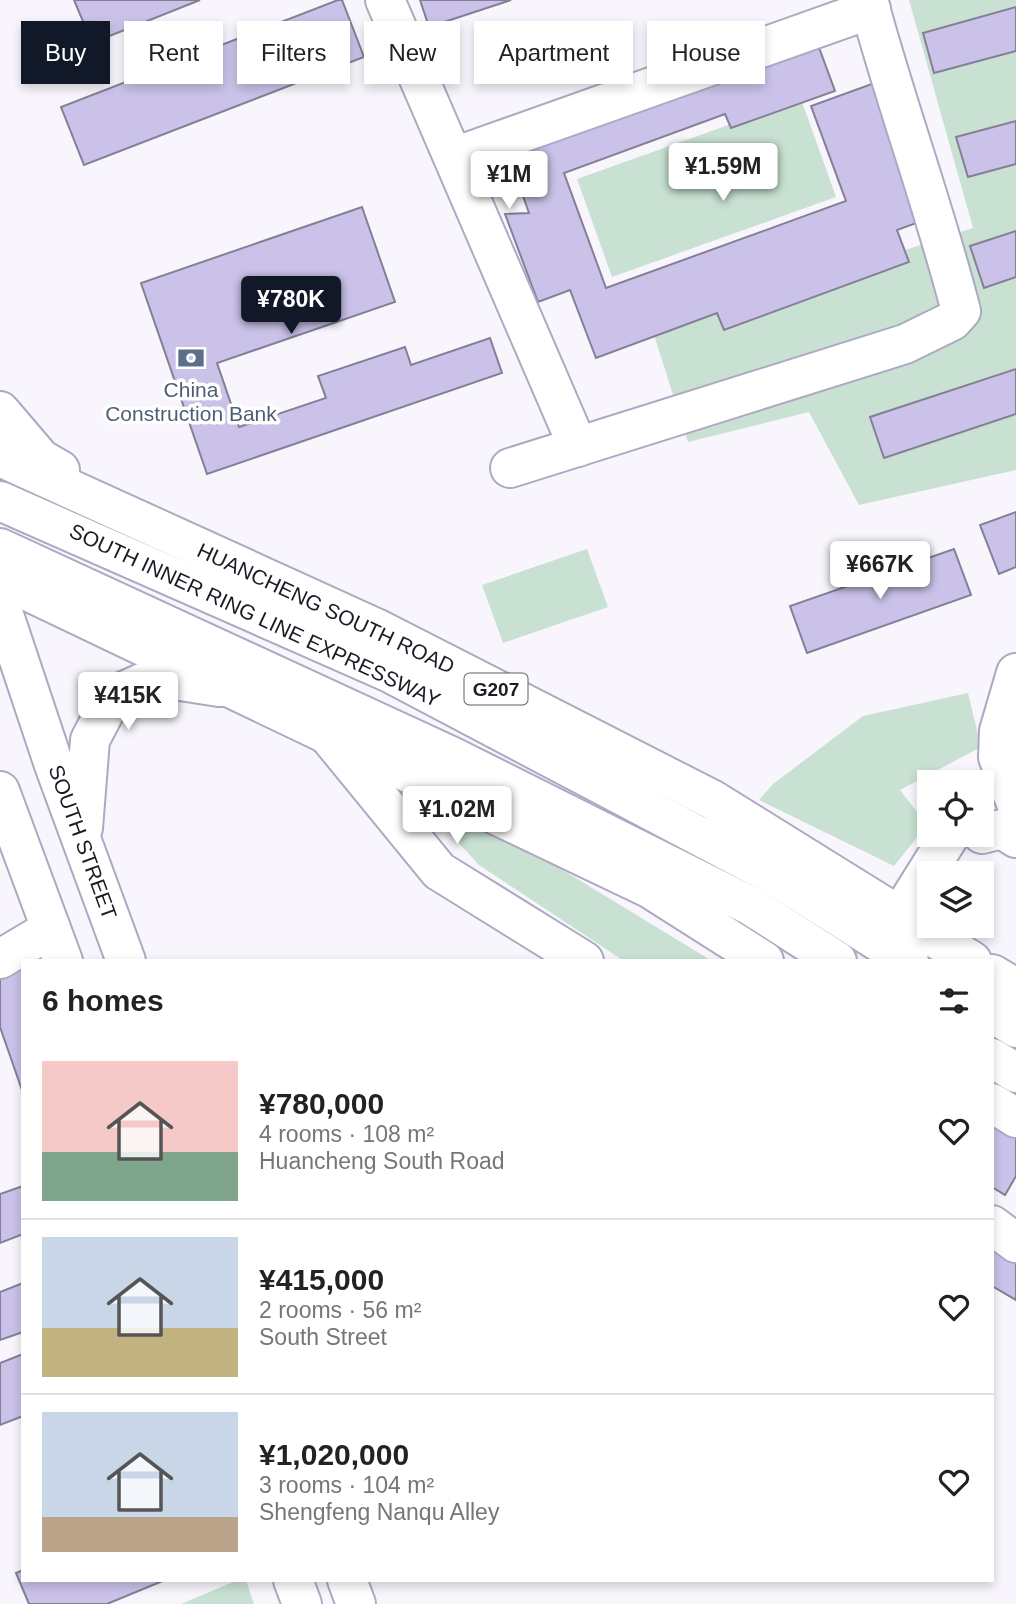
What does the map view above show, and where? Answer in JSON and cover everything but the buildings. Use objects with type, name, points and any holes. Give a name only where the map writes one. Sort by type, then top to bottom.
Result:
[{"type":"main road","points":[[385,0],[578,447]]},
{"type":"main road","points":[[454,157],[869,5],[939,225],[961,311],[952,321],[905,344],[510,468]]},
{"type":"main road","points":[[0,411],[41,459],[206,551]]},
{"type":"main road","name":"HUANCHENG SOUTH ROAD","points":[[0,457],[376,628],[713,800],[969,959]]},
{"type":"main road","name":"SOUTH INNER RING LINE EXPRESSWAY","points":[[0,501],[388,672],[771,874],[906,959]]},
{"type":"main road","points":[[0,548],[451,756],[751,906],[834,959]]},
{"type":"main road","points":[[0,578],[649,888],[761,959]]},
{"type":"main road","name":"SOUTH STREET","points":[[0,603],[54,765],[83,837],[125,959]]},
{"type":"main road","points":[[990,770],[1016,673]]},
{"type":"main road","points":[[83,837],[90,740],[113,696],[155,677],[231,689]]},
{"type":"main road","points":[[327,734],[439,871],[581,959]]},
{"type":"main road","points":[[994,775],[1016,803]]},
{"type":"main road","points":[[0,791],[57,945],[0,959]]},
{"type":"main road","points":[[994,831],[1002,829],[1016,838]]},
{"type":"main road","points":[[939,861],[960,847]]},
{"type":"main road","points":[[900,915],[917,888]]},
{"type":"main road","points":[[994,975],[1016,988]]},
{"type":"main road","points":[[994,1014],[1016,1028]]},
{"type":"main road","points":[[994,1059],[1016,1073]]},
{"type":"main road","points":[[994,1104],[1016,1118]]},
{"type":"main road","points":[[994,1226],[1016,1243]]},
{"type":"main road","points":[[294,1582],[302,1604]]},
{"type":"main road","points":[[348,1582],[356,1604]]},
{"type":"green space","points":[[909,0],[1016,0],[1016,470],[859,505],[809,412],[688,442],[653,332],[973,228]]},
{"type":"green space","points":[[801,99],[836,197],[612,277],[577,179]]},
{"type":"green space","points":[[587,549],[608,607],[503,643],[482,585]]},
{"type":"green space","points":[[968,693],[981,747],[938,770],[917,770],[917,781],[900,790],[917,812],[917,837],[894,866],[759,800],[773,784],[863,716]]},
{"type":"green space","points":[[424,805],[548,861],[709,959],[621,959],[479,865]]},
{"type":"green space","points":[[233,1582],[247,1582],[254,1604],[181,1604]]},
{"type":"place","name":"China Construction Bank","points":[[191,358]]}]
